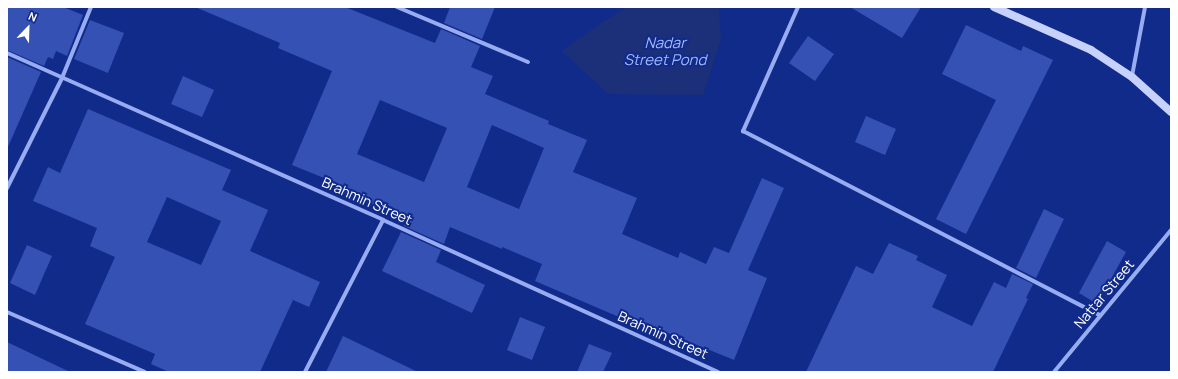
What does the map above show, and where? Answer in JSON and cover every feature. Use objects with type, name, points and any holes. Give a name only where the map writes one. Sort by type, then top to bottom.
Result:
[{"type":"street","points":[[7,188],[62,78],[91,7]]},
{"type":"street","points":[[397,7],[528,62]]},
{"type":"street","points":[[798,7],[743,131],[1100,315]]},
{"type":"street","points":[[994,7],[1090,50],[1132,77],[1171,112]]},
{"type":"street","points":[[1132,77],[1145,7]]},
{"type":"street","name":"Brahmin Street","points":[[7,53],[383,220],[718,372]]},
{"type":"street","points":[[305,372],[383,220]]},
{"type":"street","name":"Nattar Street","points":[[1054,372],[1171,230]]},
{"type":"street","points":[[7,312],[145,372]]},
{"type":"water","name":"Nadar Street Pond","points":[[627,7],[719,7],[721,39],[703,95],[608,94],[562,51],[604,21]]},
{"type":"building","points":[[7,7],[63,7],[83,15],[67,56],[56,51],[53,59],[48,57],[44,66],[7,50]]},
{"type":"building","points":[[195,7],[345,7],[435,43],[441,29],[480,46],[471,67],[493,76],[485,94],[549,121],[548,124],[587,140],[573,172],[637,198],[622,234],[678,258],[680,252],[706,264],[714,247],[729,253],[762,178],[784,188],[748,270],[767,278],[734,360],[628,317],[626,320],[535,281],[542,264],[502,247],[502,249],[450,227],[444,244],[404,226],[407,219],[343,193],[346,187],[292,165],[332,71],[278,48],[280,43]],"holes":[[[380,100],[447,128],[424,182],[357,154]],[[492,125],[544,148],[519,209],[467,187]]]},
{"type":"building","points":[[450,7],[495,7],[482,39],[444,23]]},
{"type":"building","points":[[850,7],[921,7],[902,38]]},
{"type":"building","points":[[90,20],[124,33],[108,73],[74,59]]},
{"type":"building","points":[[966,25],[1021,51],[1023,46],[1053,60],[966,234],[936,219],[996,100],[942,74]]},
{"type":"building","points":[[808,36],[834,54],[815,81],[789,63]]},
{"type":"building","points":[[7,57],[41,72],[7,149]]},
{"type":"building","points":[[183,76],[214,90],[202,117],[171,104]]},
{"type":"building","points":[[88,109],[231,170],[222,190],[268,210],[250,251],[320,282],[309,307],[293,300],[260,372],[169,372],[151,364],[155,354],[85,324],[115,257],[90,246],[97,228],[33,201],[48,167],[60,173]],"holes":[[[167,197],[221,221],[201,265],[147,242]]]},
{"type":"building","points":[[866,116],[896,129],[885,155],[855,142]]},
{"type":"building","points":[[1044,209],[1064,219],[1036,278],[1016,268]]},
{"type":"building","points":[[401,232],[441,250],[436,262],[485,285],[472,313],[382,271]]},
{"type":"building","points":[[1107,241],[1126,252],[1097,304],[1079,293]]},
{"type":"building","points":[[889,243],[918,256],[916,260],[947,275],[932,307],[972,326],[994,282],[1006,288],[1012,274],[1033,284],[1026,298],[1028,299],[993,372],[806,372],[856,266],[873,274]]},
{"type":"building","points":[[27,245],[52,256],[35,295],[10,283]]},
{"type":"building","points":[[520,317],[545,327],[532,360],[507,350]]},
{"type":"building","points":[[343,336],[418,372],[326,372]]},
{"type":"building","points":[[7,342],[70,372],[7,372]]},
{"type":"building","points":[[589,344],[612,353],[603,372],[577,372]]}]
